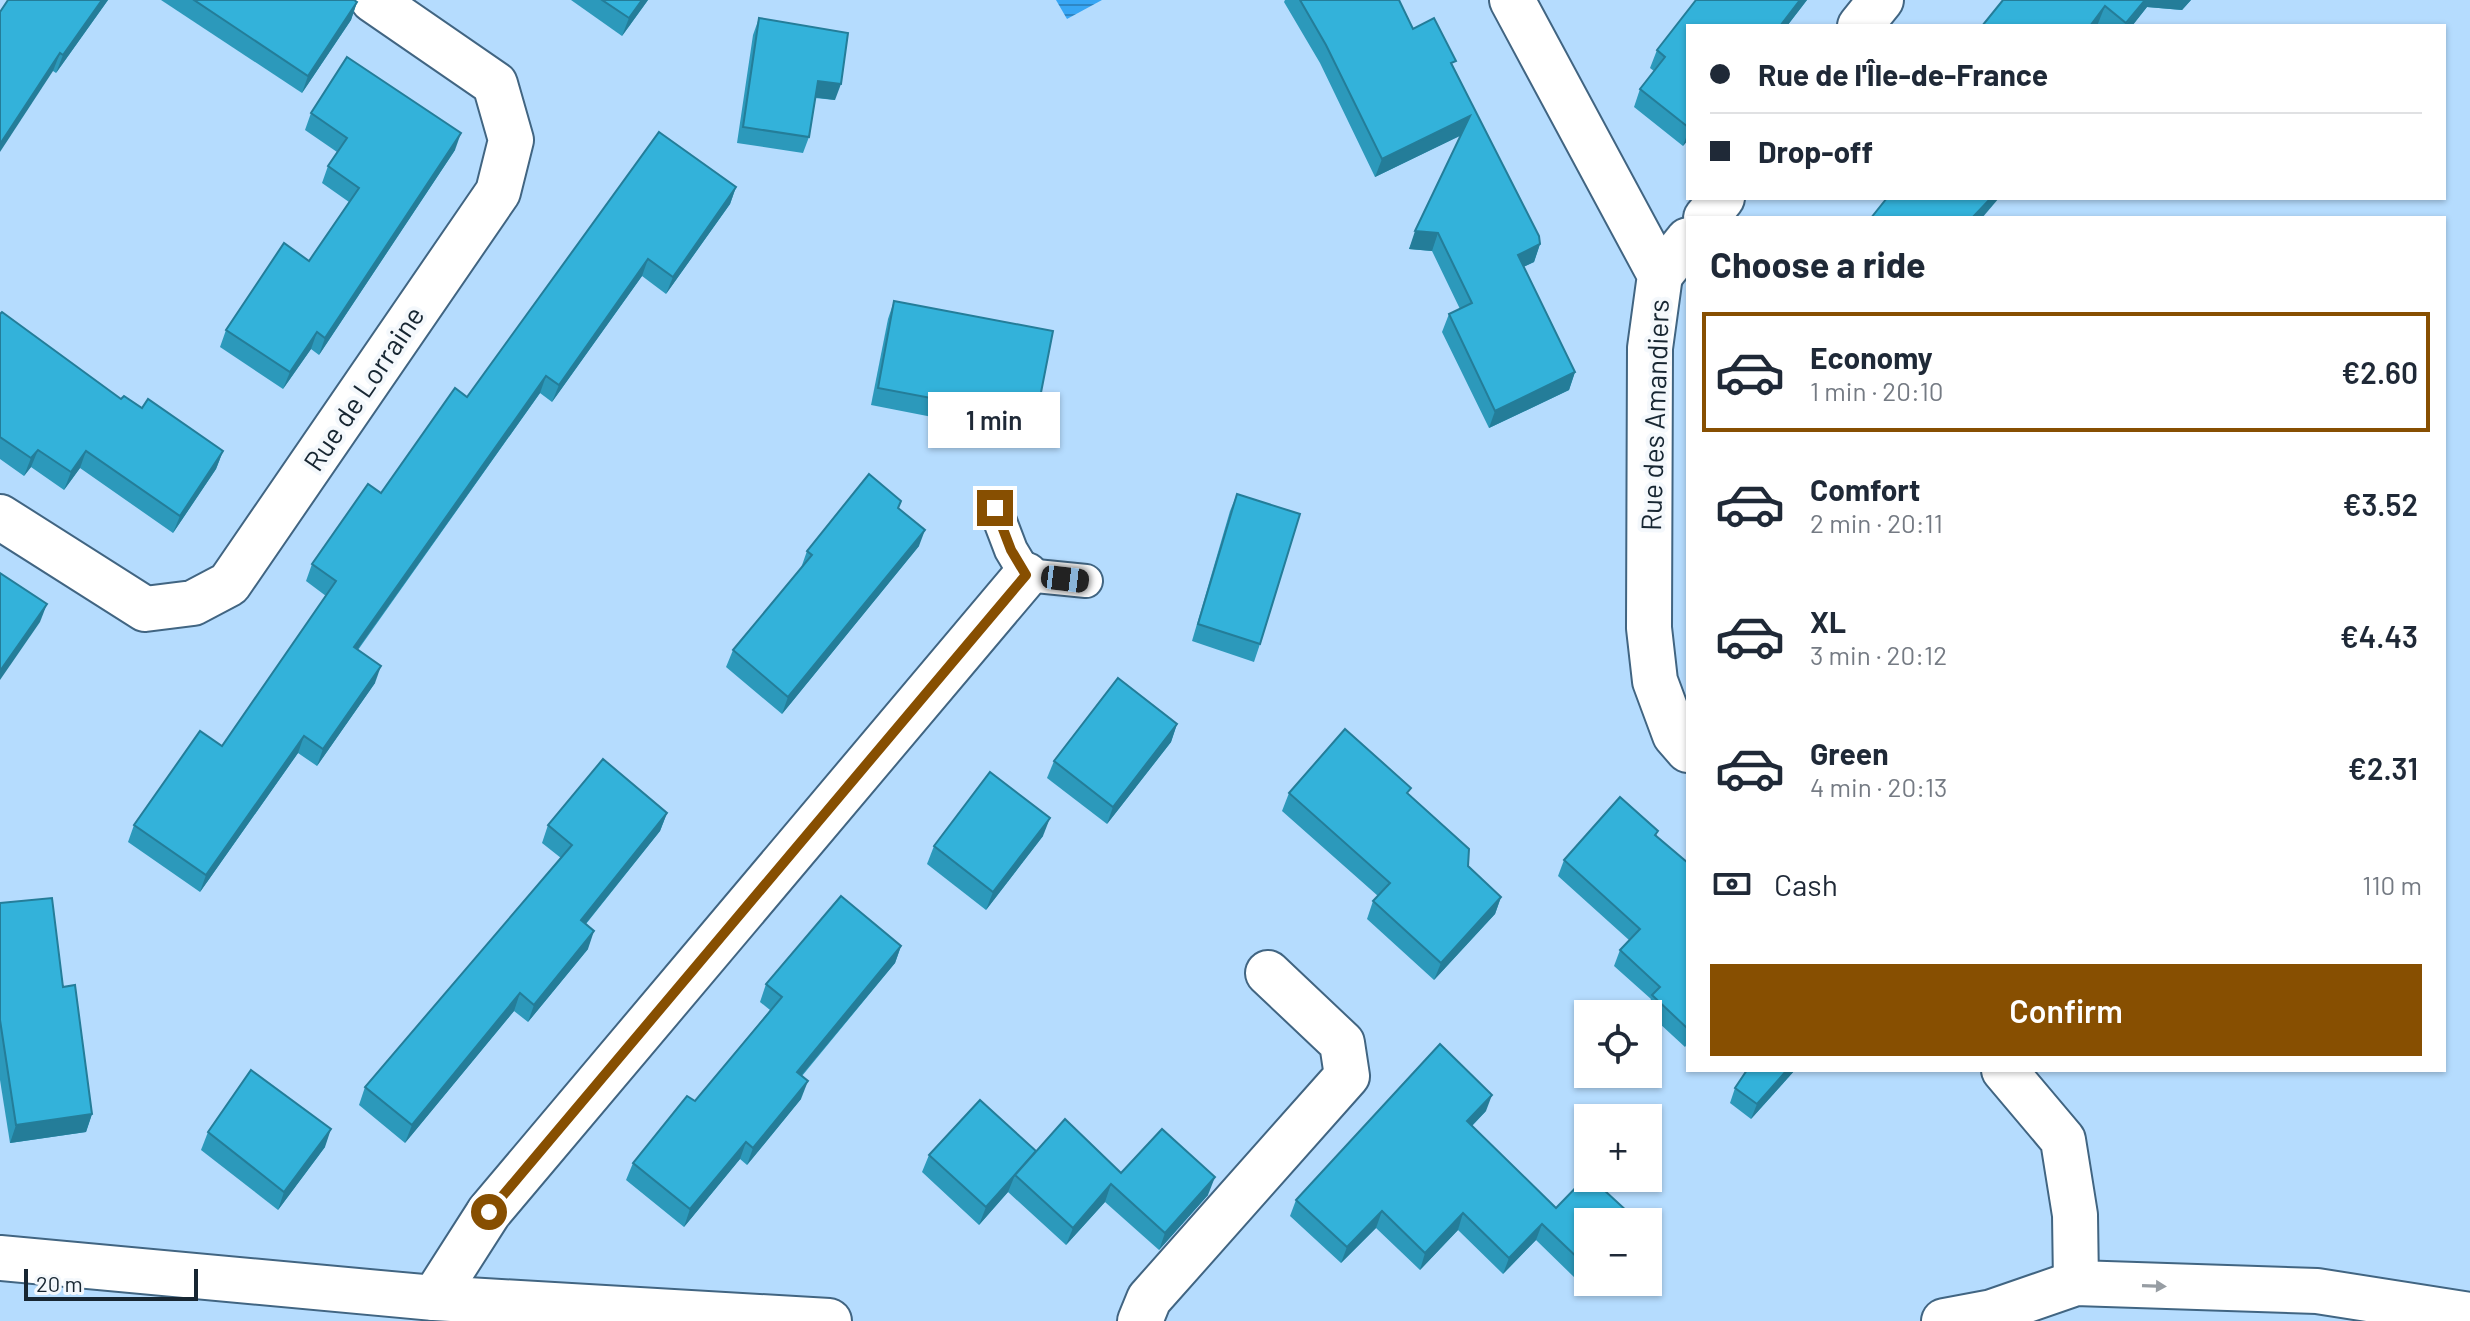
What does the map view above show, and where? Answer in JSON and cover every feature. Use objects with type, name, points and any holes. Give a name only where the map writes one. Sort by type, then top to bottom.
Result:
[{"type":"street","name":"Rue de Lorraine","points":[[0,517],[145,609],[193,603],[229,584],[498,192],[511,140],[495,84],[373,0]]},
{"type":"street","name":"Rue des Amandiers","points":[[1512,0],[1660,275],[1650,348],[1649,628],[1655,681],[1675,735],[1686,748]]},
{"type":"street","points":[[1862,24],[1881,0]]},
{"type":"street","points":[[1708,216],[1720,200]]},
{"type":"street","points":[[1660,275],[1686,242]]},
{"type":"street","points":[[434,1298],[489,1212],[1026,575]]},
{"type":"street","points":[[1140,1321],[1149,1299],[1347,1076],[1342,1043],[1268,973]]},
{"type":"street","points":[[2006,1072],[2063,1140],[2075,1215],[2076,1283]]},
{"type":"street","points":[[0,1258],[434,1298],[829,1321]]},
{"type":"street","points":[[1944,1321],[1992,1312],[2076,1283],[2317,1291],[2470,1315]]},
{"type":"lane","points":[[995,508],[1011,550],[1026,575],[1086,581]]},
{"type":"water","points":[[1056,0],[1102,0],[1067,19]]},
{"type":"building","points":[[8,0],[102,0],[63,55],[60,53],[0,144],[0,12]]},
{"type":"building","points":[[194,0],[354,0],[357,2],[308,76]]},
{"type":"building","points":[[602,0],[642,0],[629,18]]},
{"type":"building","points":[[1300,0],[1399,0],[1413,29],[1434,18],[1456,61],[1451,63],[1539,236],[1540,244],[1518,255],[1575,372],[1495,411],[1449,314],[1472,303],[1438,233],[1415,231],[1470,116],[1382,159],[1326,45]]},
{"type":"building","points":[[1696,0],[1800,0],[1782,24],[1686,24],[1686,125],[1640,89],[1665,57],[1657,50]]},
{"type":"building","points":[[2003,0],[2145,0],[2126,23],[2105,6],[2092,24],[1984,24]]},
{"type":"building","points":[[759,18],[848,33],[841,84],[818,81],[809,137],[743,127]]},
{"type":"building","points":[[347,57],[461,133],[325,338],[317,332],[290,372],[226,330],[284,243],[309,261],[359,188],[328,166],[347,138],[311,113]]},
{"type":"building","points":[[659,132],[736,187],[673,277],[648,259],[559,385],[546,376],[354,647],[381,666],[323,749],[304,736],[206,875],[134,825],[200,731],[222,746],[336,581],[312,564],[368,484],[381,493],[455,388],[467,397]]},
{"type":"building","points":[[1885,200],[1989,200],[1974,216],[1873,216]]},
{"type":"building","points":[[894,301],[1053,331],[1036,418],[878,388]]},
{"type":"building","points":[[2,312],[121,399],[124,396],[142,408],[148,399],[223,451],[180,516],[86,451],[71,472],[38,450],[31,458],[0,437]]},
{"type":"building","points":[[869,474],[901,501],[898,508],[925,530],[788,697],[733,650],[812,555],[807,551]]},
{"type":"building","points":[[1237,494],[1300,514],[1260,644],[1198,624]]},
{"type":"building","points":[[0,573],[47,604],[0,671]]},
{"type":"building","points":[[1118,678],[1177,724],[1113,807],[1054,761]]},
{"type":"building","points":[[1345,729],[1411,788],[1407,793],[1469,849],[1468,866],[1501,897],[1441,963],[1373,901],[1390,883],[1289,793]]},
{"type":"building","points":[[603,759],[667,813],[581,920],[594,931],[534,1005],[520,993],[412,1125],[365,1087],[572,845],[548,825]]},
{"type":"building","points":[[990,772],[1050,818],[993,892],[934,846]]},
{"type":"building","points":[[1620,797],[1658,831],[1655,835],[1686,861],[1686,1027],[1662,1004],[1662,1000],[1652,995],[1660,987],[1620,950],[1640,929],[1564,860]]},
{"type":"building","points":[[841,896],[901,946],[797,1072],[808,1081],[753,1148],[746,1142],[690,1209],[633,1163],[687,1096],[695,1101],[782,997],[766,984]]},
{"type":"building","points":[[52,898],[63,987],[75,985],[92,1114],[16,1125],[0,1020],[0,903]]},
{"type":"building","points":[[1440,1044],[1492,1095],[1467,1121],[1556,1208],[1574,1189],[1574,1192],[1606,1192],[1624,1208],[1574,1208],[1574,1254],[1542,1224],[1509,1258],[1463,1213],[1425,1253],[1382,1211],[1347,1247],[1296,1200]]},
{"type":"building","points":[[251,1070],[331,1129],[284,1192],[208,1132]]},
{"type":"building","points":[[1746,1072],[1785,1072],[1757,1104],[1735,1088]]},
{"type":"building","points":[[980,1100],[1036,1151],[986,1207],[929,1155]]},
{"type":"building","points":[[1065,1119],[1121,1173],[1162,1129],[1215,1177],[1165,1233],[1111,1184],[1073,1228],[1015,1175]]},
{"type":"route","points":[[489,1212],[1026,575],[1011,550],[995,508]]}]
